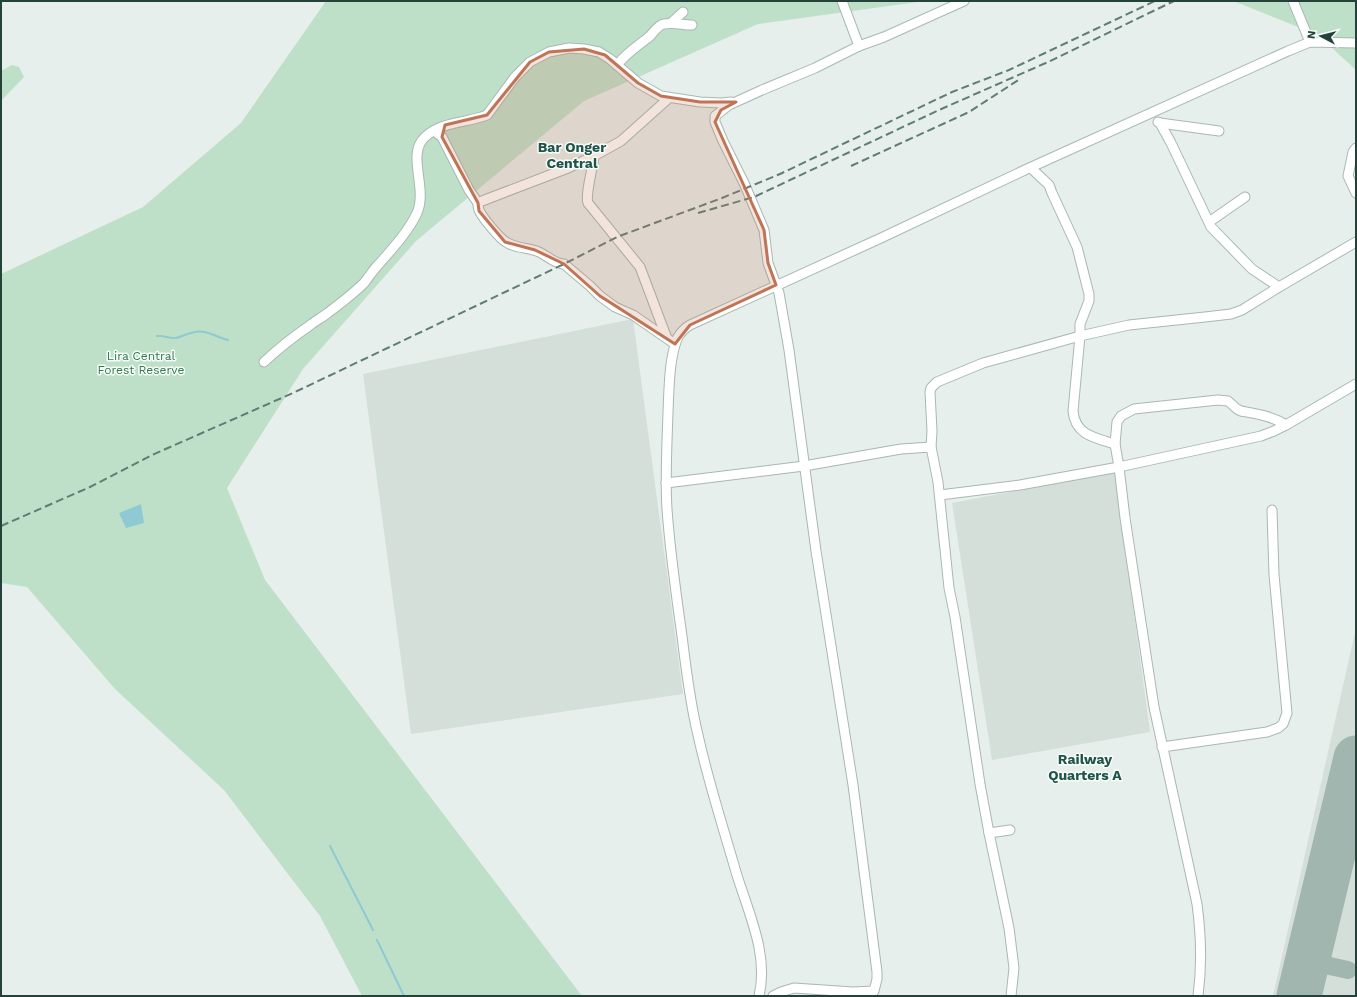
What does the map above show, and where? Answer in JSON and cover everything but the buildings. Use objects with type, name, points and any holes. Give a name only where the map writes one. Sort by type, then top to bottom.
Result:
[{"type":"street","points":[[842,1],[859,46]]},
{"type":"street","points":[[773,996],[794,988],[853,992],[874,990],[878,979],[855,800],[779,294],[768,263],[764,230],[715,122],[716,116],[721,110],[736,102],[815,68],[859,46],[884,37],[964,1]]},
{"type":"street","points":[[1293,1],[1310,42]]},
{"type":"street","points":[[672,23],[683,12]]},
{"type":"street","points":[[617,64],[623,56],[650,36],[662,24],[672,23],[692,25]]},
{"type":"street","points":[[759,996],[762,968],[757,939],[709,779],[694,718],[673,573],[666,483],[669,403],[673,356],[678,336],[690,325],[1148,114],[1310,42],[1356,43]]},
{"type":"street","points":[[264,362],[274,352],[337,306],[364,283],[408,228],[417,212],[420,201],[421,189],[416,157],[418,147],[424,137],[445,125],[488,115],[515,77],[530,62],[549,52],[569,48],[592,50],[617,64],[638,83],[660,96],[721,103],[736,102]]},
{"type":"street","points":[[478,203],[568,168],[594,156],[621,141],[669,98]]},
{"type":"street","points":[[1148,114],[1160,123],[1211,227],[1252,269],[1279,286]]},
{"type":"street","points":[[1160,123],[1219,131]]},
{"type":"street","points":[[442,137],[445,125]]},
{"type":"street","points":[[434,131],[442,137],[469,190],[478,203],[482,216],[505,242],[514,246],[536,250],[558,263],[564,264],[600,296],[615,307],[633,315],[666,336],[675,344]]},
{"type":"street","points":[[1356,148],[1353,152],[1348,172],[1348,176],[1356,193]]},
{"type":"street","points":[[594,156],[587,192],[588,202],[640,267],[666,336]]},
{"type":"street","points":[[1031,168],[1049,185],[1077,247],[1089,294],[1089,301],[1080,324],[1072,411],[1073,419],[1078,427],[1086,434],[1115,444]]},
{"type":"street","points":[[1209,222],[1245,197]]},
{"type":"street","points":[[1011,996],[1014,968],[1013,958],[1005,908],[989,833],[955,617],[949,588],[940,495],[931,447],[931,388],[937,382],[983,364],[1080,336],[1130,325],[1231,314],[1242,310],[1279,286],[1356,242]]},
{"type":"street","points":[[940,495],[1020,485],[1119,467],[1261,436],[1286,425],[1356,384]]},
{"type":"street","points":[[1198,996],[1201,957],[1199,919],[1194,886],[1154,707],[1115,444],[1117,422],[1121,416],[1134,409],[1218,400],[1228,401],[1241,411],[1278,420],[1286,425]]},
{"type":"street","points":[[666,483],[804,466],[901,449],[931,447]]},
{"type":"street","points":[[1162,747],[1267,732],[1278,728],[1286,720],[1286,694],[1274,575],[1272,510]]},
{"type":"street","points":[[989,833],[1010,830]]},
{"type":"highlighted area","points":[[584,49],[605,55],[638,83],[661,96],[700,102],[736,102],[721,110],[715,122],[764,230],[768,263],[776,285],[690,325],[675,344],[600,296],[564,264],[535,250],[505,242],[479,211],[478,203],[442,137],[445,125],[487,115],[530,62],[549,52]]},
{"type":"shaded area","points":[[633,319],[683,694],[411,734],[363,374]]},
{"type":"shaded area","points":[[1115,472],[1150,732],[992,760],[952,503]]},
{"type":"shaded area","points":[[1356,628],[1356,996],[1273,996]]},
{"type":"green space","name":"Lira Central Forest Reserve","points":[[326,1],[925,1],[758,24],[584,101],[416,241],[303,369],[227,488],[265,580],[582,996],[362,996],[320,916],[224,790],[115,689],[27,587],[1,583],[1,274],[143,207],[241,123]]},
{"type":"green space","points":[[1183,1],[1356,1],[1356,70],[1318,35],[1236,2]]},
{"type":"green space","points":[[12,65],[19,67],[24,77],[1,101],[1,71]]},
{"type":"water","points":[[141,504],[144,523],[126,528],[119,513]]},
{"type":"waterway","points":[[157,336],[176,338],[189,333],[205,332],[228,340]]},
{"type":"waterway","points":[[330,846],[373,930]]},
{"type":"waterway","points":[[377,940],[404,996]]},
{"type":"taxiway","points":[[1307,961],[1348,970]]},
{"type":"runway","points":[[1299,996],[1356,758]]},
{"type":"railway","points":[[1,526],[90,487],[152,455],[293,393],[564,264],[617,237],[722,198],[780,174],[952,92],[1009,70],[1155,1]]},
{"type":"railway","points":[[698,213],[754,197],[939,110],[1048,62],[1174,1]]},
{"type":"railway","points":[[851,166],[969,112],[1020,79]]},
{"type":"district","name":"Bar Onger Central","points":[[572,156]]},
{"type":"district","name":"Railway Quarters A","points":[[1085,768]]}]
